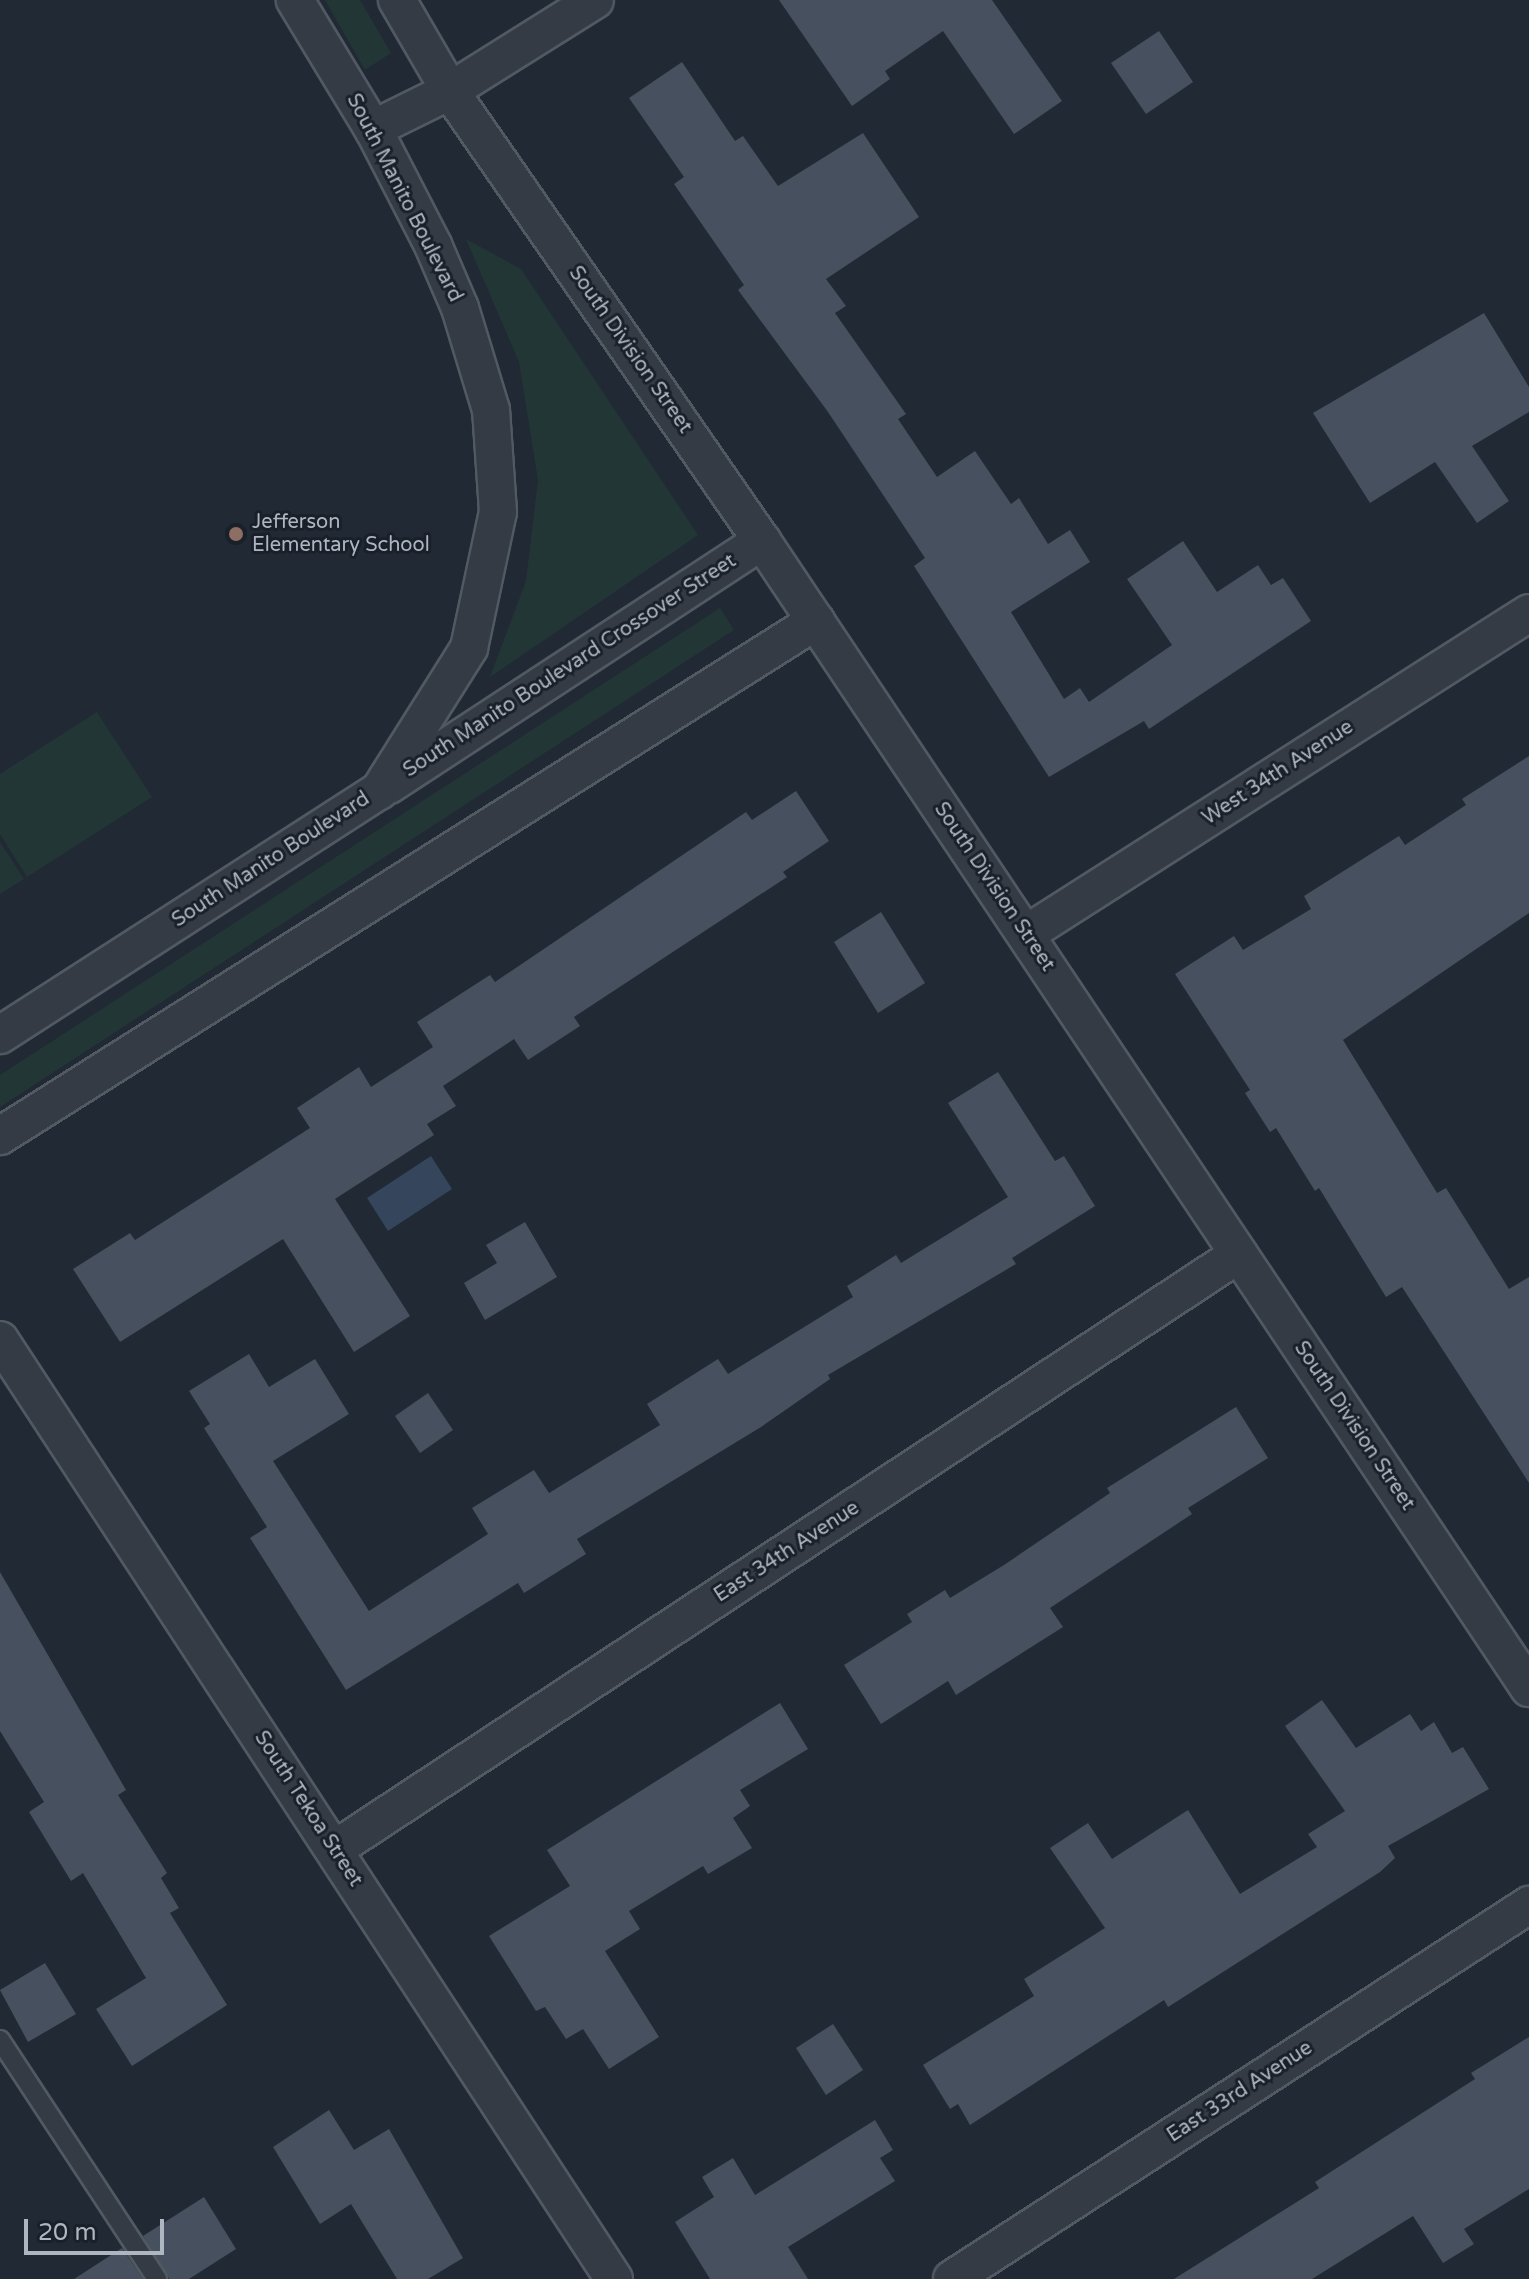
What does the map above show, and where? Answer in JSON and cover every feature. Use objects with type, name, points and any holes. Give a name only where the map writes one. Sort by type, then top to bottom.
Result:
[{"type":"street","name":"South Manito Boulevard","points":[[0,1035],[379,791],[469,648],[498,512],[491,410],[460,308],[373,129],[295,0]]},
{"type":"street","points":[[397,0],[450,91]]},
{"type":"street","points":[[373,129],[450,91],[595,0]]},
{"type":"street","name":"South Division Street","points":[[450,91],[762,541],[1529,1688]]},
{"type":"street","name":"South Manito Boulevard Crossover Street","points":[[379,791],[762,541]]},
{"type":"street","name":"West 34th Avenue","points":[[1026,934],[1529,613]]},
{"type":"street","points":[[0,1136],[816,621]]},
{"type":"street","name":"East 34th Avenue","points":[[335,1849],[1239,1254]]},
{"type":"street","name":"South Tekoa Street","points":[[0,1340],[614,2279]]},
{"type":"street","name":"East 33rd Avenue","points":[[952,2279],[1529,1905]]},
{"type":"lane","points":[[0,2040],[157,2279]]},
{"type":"shaded area","points":[[325,0],[360,0],[391,53],[365,70]]},
{"type":"shaded area","points":[[466,239],[521,269],[698,535],[490,677],[526,581],[538,480],[519,362]]},
{"type":"shaded area","points":[[720,608],[734,630],[0,1107],[0,1075]]},
{"type":"shaded area","points":[[97,712],[152,797],[27,877],[0,834],[0,774]]},
{"type":"shaded area","points":[[0,842],[24,879],[0,894]]},
{"type":"water","points":[[431,1156],[452,1189],[388,1231],[367,1198]]},
{"type":"building","points":[[779,0],[992,0],[1062,101],[1014,134],[943,31],[885,71],[890,79],[852,106]]},
{"type":"building","points":[[1159,31],[1193,82],[1146,114],[1111,63]]},
{"type":"building","points":[[682,62],[735,141],[743,136],[778,186],[863,133],[919,217],[826,279],[846,306],[835,313],[906,414],[898,419],[937,477],[975,451],[1011,504],[1019,498],[1048,544],[1070,530],[1090,562],[1011,612],[1064,699],[1080,688],[1089,702],[1172,645],[1127,579],[1183,541],[1217,592],[1258,565],[1271,585],[1283,578],[1311,621],[1149,729],[1144,721],[1049,777],[914,566],[925,558],[828,412],[738,290],[744,285],[674,184],[684,177],[629,98]]},
{"type":"building","points":[[1484,313],[1529,387],[1529,412],[1472,446],[1509,501],[1477,523],[1435,462],[1370,503],[1313,413]]},
{"type":"building","points":[[1529,756],[1529,913],[1343,1040],[1437,1193],[1446,1188],[1509,1289],[1529,1277],[1529,1483],[1402,1287],[1386,1297],[1319,1188],[1315,1191],[1276,1128],[1270,1132],[1245,1093],[1250,1090],[1175,974],[1234,936],[1243,950],[1311,909],[1304,896],[1399,836],[1405,845],[1466,805],[1462,799]]},
{"type":"building","points":[[796,791],[829,841],[783,872],[787,877],[574,1017],[580,1026],[528,1060],[514,1039],[443,1086],[456,1106],[427,1124],[434,1135],[335,1199],[410,1316],[354,1352],[283,1239],[120,1342],[73,1269],[130,1233],[135,1240],[310,1128],[297,1108],[359,1067],[371,1087],[433,1047],[417,1022],[490,975],[495,982],[746,812],[752,820]]},
{"type":"building","points":[[881,912],[925,983],[878,1013],[834,942]]},
{"type":"building","points":[[998,1072],[1055,1161],[1064,1156],[1095,1206],[1012,1258],[1016,1264],[828,1375],[830,1379],[761,1427],[577,1539],[586,1554],[524,1593],[518,1583],[346,1690],[250,1538],[267,1527],[204,1428],[210,1424],[189,1391],[249,1354],[269,1387],[315,1359],[349,1414],[273,1461],[369,1611],[488,1534],[472,1508],[534,1470],[549,1493],[660,1425],[647,1404],[718,1359],[728,1374],[853,1297],[847,1286],[896,1255],[901,1263],[1008,1197],[948,1103]]},
{"type":"building","points":[[525,1222],[557,1277],[485,1320],[464,1283],[497,1263],[486,1245]]},
{"type":"building","points":[[428,1393],[453,1430],[420,1453],[395,1416]]},
{"type":"building","points":[[1236,1407],[1268,1458],[1188,1508],[1192,1514],[1050,1608],[1063,1627],[956,1695],[948,1681],[881,1724],[844,1665],[912,1622],[907,1614],[945,1590],[950,1598],[1004,1565],[1110,1493],[1107,1488]]},
{"type":"building","points":[[0,1572],[126,1790],[118,1795],[167,1873],[161,1878],[179,1908],[170,1913],[227,2005],[132,2066],[96,2009],[146,1978],[83,1873],[71,1881],[29,1812],[44,1802],[0,1731]]},
{"type":"building","points":[[1322,1700],[1356,1748],[1410,1714],[1421,1731],[1434,1722],[1452,1753],[1463,1747],[1489,1789],[1388,1846],[1395,1858],[1380,1872],[1168,2007],[1164,2000],[970,2125],[958,2104],[950,2109],[923,2065],[1034,1996],[1024,1979],[1105,1928],[1050,1848],[1088,1823],[1112,1859],[1188,1810],[1240,1894],[1317,1847],[1308,1834],[1345,1811],[1285,1726]]},
{"type":"building","points":[[780,1703],[808,1749],[740,1790],[750,1806],[733,1818],[752,1848],[708,1874],[703,1866],[629,1911],[640,1929],[605,1951],[659,2037],[609,2069],[583,2029],[566,2039],[545,2007],[536,2011],[489,1936],[570,1886],[547,1850]]},
{"type":"building","points":[[45,1963],[76,2014],[28,2042],[0,1990]]},
{"type":"building","points":[[833,2024],[863,2070],[826,2095],[796,2048]]},
{"type":"building","points":[[1529,2037],[1529,2189],[1464,2229],[1474,2244],[1443,2263],[1413,2216],[1312,2279],[1174,2279],[1319,2188],[1315,2182],[1475,2079],[1471,2073]]},
{"type":"building","points":[[329,2110],[354,2150],[389,2129],[463,2258],[428,2279],[397,2279],[351,2204],[320,2224],[273,2147]]},
{"type":"building","points":[[875,2120],[893,2150],[880,2158],[895,2181],[788,2247],[808,2279],[710,2279],[675,2222],[714,2197],[702,2177],[733,2158],[755,2195]]},
{"type":"building","points":[[204,2197],[236,2249],[189,2279],[169,2279],[143,2236]]},
{"type":"building","points":[[122,2248],[143,2279],[74,2279]]},
{"type":"place","name":"Jefferson Elementary School","points":[[236,534]]}]
